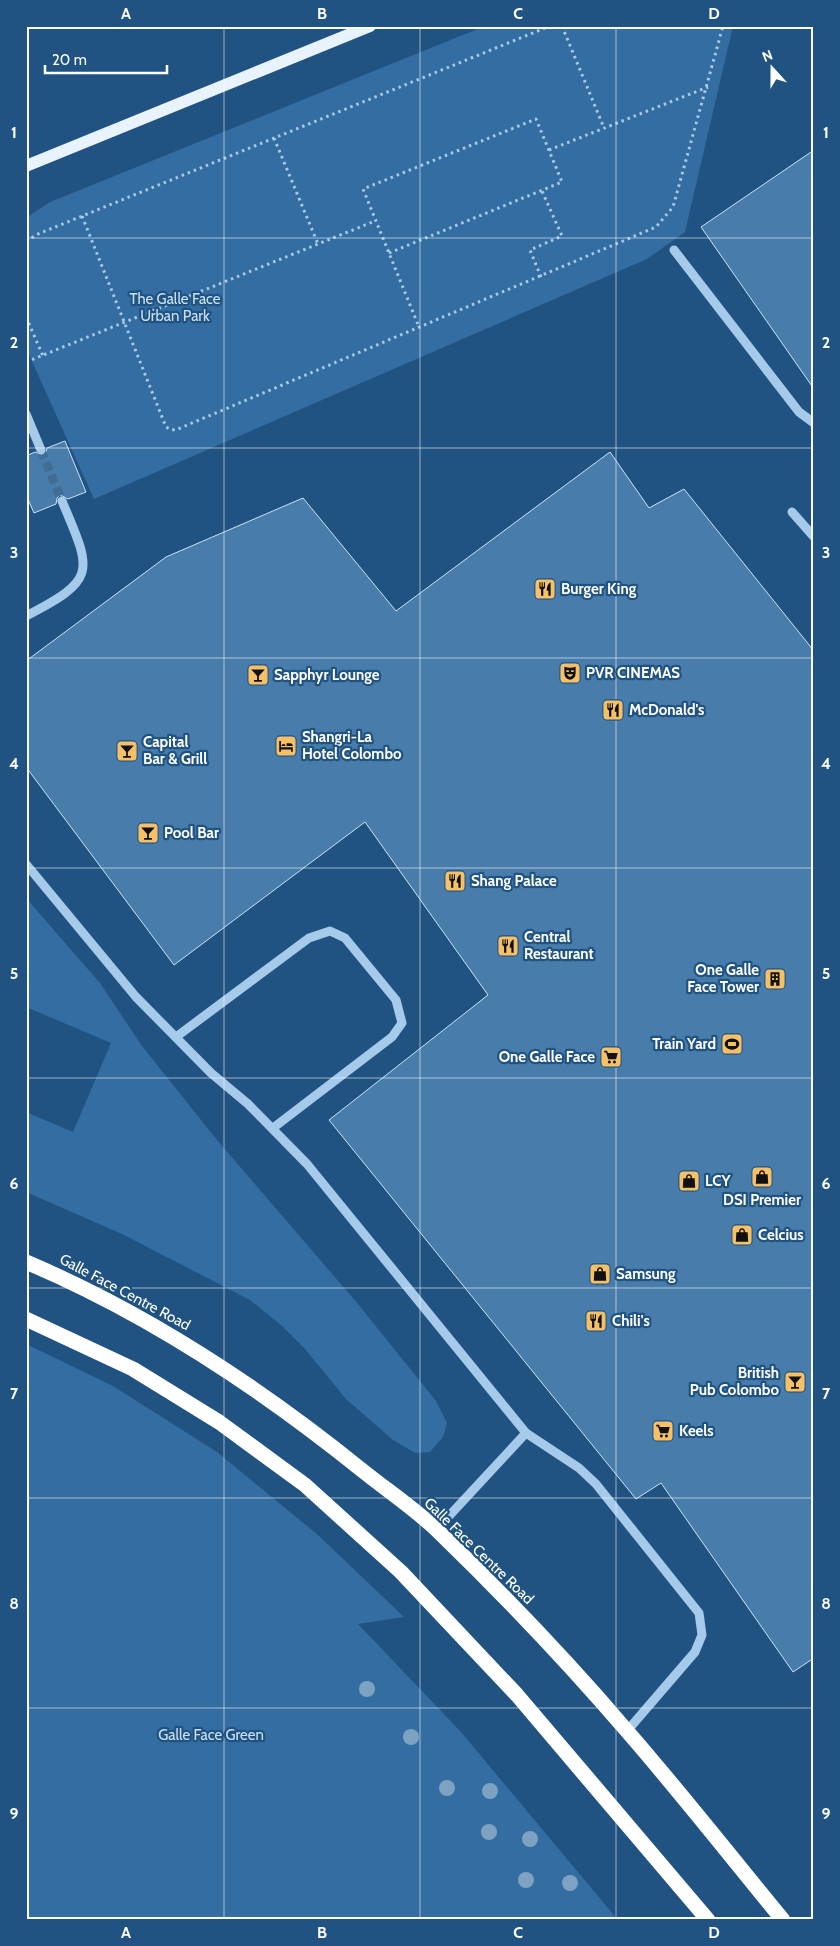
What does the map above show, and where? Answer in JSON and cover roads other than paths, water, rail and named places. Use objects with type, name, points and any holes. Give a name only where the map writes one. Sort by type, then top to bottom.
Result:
[{"type":"highway","name":"Galle Face Centre Road","points":[[26,1262],[64,1278],[160,1327],[240,1379],[335,1448],[436,1530],[559,1655],[627,1731],[783,1920]]},
{"type":"highway","points":[[26,1319],[133,1369],[219,1422],[305,1485],[401,1572],[517,1695],[708,1920]]},
{"type":"main road","points":[[26,166],[370,26]]},
{"type":"lane","points":[[674,250],[799,412],[814,423]]},
{"type":"lane","points":[[26,414],[41,450]]},
{"type":"lane","points":[[26,616],[58,600],[80,581],[84,562],[80,542],[62,501]]},
{"type":"lane","points":[[792,512],[814,537]]},
{"type":"lane","points":[[26,864],[136,997],[211,1073],[273,1128],[307,1164],[526,1433],[579,1468],[596,1484],[699,1613],[702,1634],[695,1652],[627,1731]]},
{"type":"lane","points":[[176,1036],[309,938],[330,931],[345,938],[396,1000],[402,1024],[392,1037],[273,1128]]},
{"type":"lane","points":[[436,1530],[526,1433]]},
{"type":"tunnel","points":[[41,450],[62,501]]},
{"type":"place","name":"Burger King","points":[[545,589]]},
{"type":"place","name":"PVR CINEMAS","points":[[570,673]]},
{"type":"place","name":"Sapphyr Lounge","points":[[258,675]]},
{"type":"place","name":"McDonald's","points":[[613,710]]},
{"type":"place","name":"Shangri-La Hotel Colombo","points":[[286,746]]},
{"type":"place","name":"Capital Bar & Grill","points":[[127,751]]},
{"type":"place","name":"Pool Bar","points":[[148,833]]},
{"type":"place","name":"Shang Palace","points":[[455,881]]},
{"type":"place","name":"Central Restaurant","points":[[508,946]]},
{"type":"place","name":"One Galle Face Tower","points":[[775,979]]},
{"type":"place","name":"Train Yard","points":[[732,1044]]},
{"type":"place","name":"One Galle Face","points":[[611,1057]]},
{"type":"place","name":"DSI Premier","points":[[762,1177]]},
{"type":"place","name":"LCY","points":[[689,1181]]},
{"type":"place","name":"Celcius","points":[[742,1235]]},
{"type":"place","name":"Samsung","points":[[600,1274]]},
{"type":"place","name":"Chili's","points":[[596,1321]]},
{"type":"place","name":"British Pub Colombo","points":[[795,1382]]},
{"type":"place","name":"Keels","points":[[663,1431]]},
{"type":"park label","name":"The Galle Face Urban Park","points":[[175,308]]},
{"type":"park label","name":"Galle Face Green","points":[[211,1735]]}]
